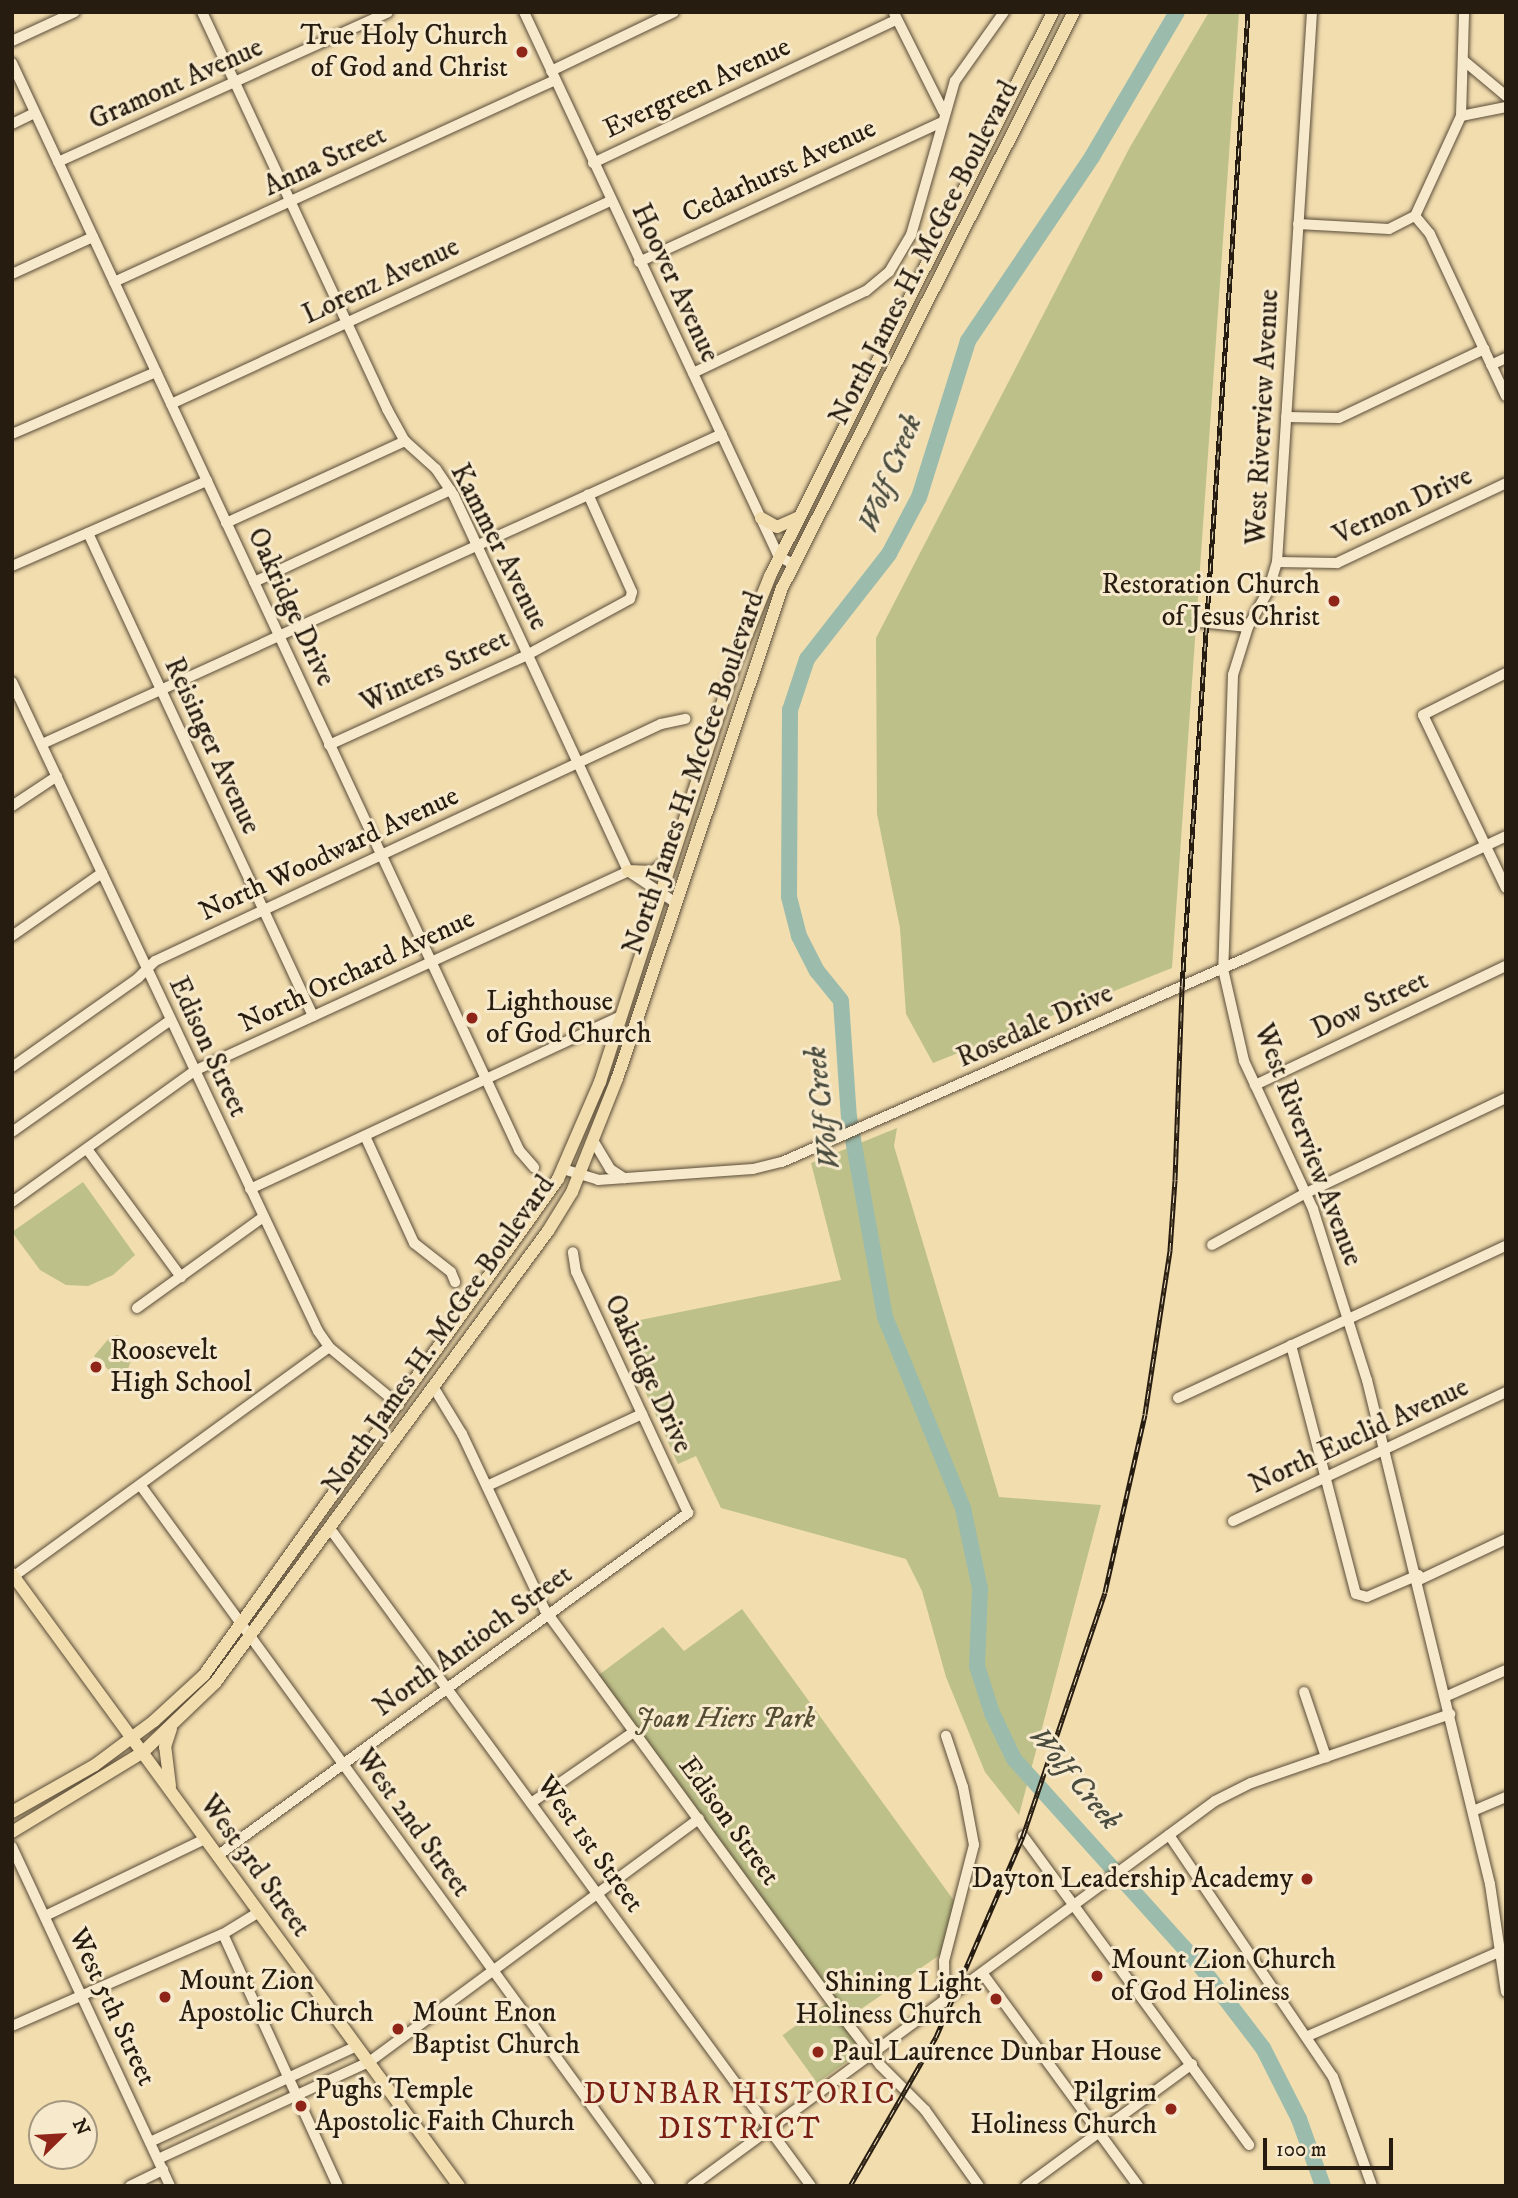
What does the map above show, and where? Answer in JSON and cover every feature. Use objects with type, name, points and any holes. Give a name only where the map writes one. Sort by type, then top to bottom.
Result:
[{"type":"main road","name":"North James H. McGee Boulevard","points":[[12,1812],[75,1778],[132,1737],[204,1675],[524,1232],[563,1169],[592,1103],[735,664],[779,557],[1053,12]]},
{"type":"main road","name":"North James H. McGee Boulevard","points":[[12,1832],[143,1752],[173,1727],[251,1640],[548,1231],[581,1173],[594,1142],[676,903],[756,654],[794,564],[1074,12]]},
{"type":"main road","points":[[761,518],[777,527],[797,518]]},
{"type":"main road","points":[[628,871],[653,872],[671,858]]},
{"type":"main road","name":"West 3rd Street","points":[[13,1575],[459,2186]]},
{"type":"main road","points":[[172,1793],[165,1747],[173,1727]]},
{"type":"street","points":[[12,41],[75,12]]},
{"type":"street","name":"Kammer Avenue","points":[[202,12],[346,323],[405,441],[428,460],[450,490],[628,871],[676,903]]},
{"type":"street","name":"Gramont Avenue","points":[[58,162],[388,12]]},
{"type":"street","name":"Hoover Avenue","points":[[524,12],[779,557]]},
{"type":"street","name":"Anna Street","points":[[114,282],[290,202],[553,75],[674,12]]},
{"type":"street","points":[[693,373],[866,291],[888,272],[911,235],[941,117],[955,81],[1004,12]]},
{"type":"street","name":"West Riverview Avenue","points":[[1312,12],[1277,562],[1248,627],[1233,674],[1223,969],[1244,1061],[1306,1192],[1349,1318],[1419,1577],[1447,1696],[1501,1951],[1506,1992]]},
{"type":"street","points":[[1297,224],[1389,229],[1415,216],[1461,116],[1464,12]]},
{"type":"street","points":[[895,16],[941,117]]},
{"type":"street","name":"Evergreen Avenue","points":[[593,163],[895,16]]},
{"type":"street","points":[[1462,60],[1506,96]]},
{"type":"street","name":"Oakridge Drive","points":[[12,63],[485,1079],[519,1150],[534,1167]]},
{"type":"street","points":[[1461,116],[1506,107]]},
{"type":"street","points":[[12,124],[35,113]]},
{"type":"street","name":"Cedarhurst Avenue","points":[[639,262],[941,117]]},
{"type":"street","name":"Lorenz Avenue","points":[[171,404],[611,201]]},
{"type":"street","points":[[1415,216],[1430,234],[1506,396]]},
{"type":"street","points":[[12,274],[93,237]]},
{"type":"street","points":[[1286,417],[1339,418],[1484,349]]},
{"type":"street","points":[[1491,365],[1506,358]]},
{"type":"street","points":[[12,434],[156,372]]},
{"type":"street","points":[[42,744],[280,638],[722,434]]},
{"type":"street","points":[[226,523],[405,441]]},
{"type":"street","points":[[12,566],[207,481]]},
{"type":"street","name":"Vernon Drive","points":[[1277,562],[1337,563],[1506,482]]},
{"type":"street","points":[[254,582],[450,490]]},
{"type":"street","name":"Winters Street","points":[[330,745],[527,654],[632,596],[589,494]]},
{"type":"street","name":"Reisinger Avenue","points":[[88,533],[313,1017]]},
{"type":"street","points":[[779,557],[794,564]]},
{"type":"street","points":[[1200,622],[1248,627]]},
{"type":"street","points":[[1506,673],[1423,714],[1506,888]]},
{"type":"street","name":"Edison Street","points":[[12,682],[263,1217],[329,1347],[399,1405]]},
{"type":"street","name":"North Woodward Avenue","points":[[12,1067],[155,961],[661,724],[685,719]]},
{"type":"street","points":[[12,806],[57,776]]},
{"type":"street","name":"Rosedale Drive","points":[[563,1169],[598,1180],[753,1169],[809,1151],[1223,969],[1506,836]]},
{"type":"street","name":"North Orchard Avenue","points":[[13,1200],[194,1071],[628,871]]},
{"type":"street","points":[[12,936],[102,873]]},
{"type":"street","name":"Dow Street","points":[[1255,1085],[1506,967]]},
{"type":"street","points":[[250,1189],[619,1017]]},
{"type":"street","points":[[12,1132],[171,1020]]},
{"type":"street","points":[[1212,1245],[1306,1192],[1506,1098]]},
{"type":"street","points":[[365,1136],[414,1243],[451,1272],[455,1282]]},
{"type":"street","points":[[594,1142],[610,1169],[624,1178]]},
{"type":"street","points":[[87,1149],[181,1277]]},
{"type":"street","points":[[137,1308],[263,1217]]},
{"type":"street","points":[[1178,1398],[1506,1246]]},
{"type":"street","name":"Oakridge Drive","points":[[573,1252],[576,1272],[688,1513]]},
{"type":"street","points":[[1291,1345],[1356,1594],[1367,1597],[1506,1539]]},
{"type":"street","points":[[13,1575],[141,1486],[329,1347]]},
{"type":"street","name":"Edison Street","points":[[434,1388],[444,1398],[549,1614],[873,2055],[925,2110],[979,2186]]},
{"type":"street","name":"North Euclid Avenue","points":[[1233,1521],[1506,1392]]},
{"type":"street","points":[[486,1486],[642,1414]]},
{"type":"street","name":"West 2nd Street","points":[[141,1486],[650,2186]]},
{"type":"street","name":"North Antioch Street","points":[[217,1856],[688,1513]]},
{"type":"street","name":"West 1st Street","points":[[331,1530],[811,2186]]},
{"type":"street","points":[[1447,1696],[1506,1670]]},
{"type":"street","points":[[1304,1692],[1326,1757]]},
{"type":"street","points":[[692,2186],[945,2003],[1227,1793],[1450,1714]]},
{"type":"street","points":[[531,1803],[635,1731]]},
{"type":"street","points":[[945,2003],[944,1961],[974,1845],[963,1787],[946,1736]]},
{"type":"street","points":[[1473,1811],[1506,1797]]},
{"type":"street","points":[[158,2159],[369,2062],[699,1819]]},
{"type":"street","points":[[1169,1835],[1308,2036],[1342,2095],[1372,2186]]},
{"type":"street","points":[[1023,1836],[1249,2145]]},
{"type":"street","points":[[45,1916],[205,1839]]},
{"type":"street","name":"West 5th Street","points":[[12,1847],[170,2186]]},
{"type":"street","points":[[12,2026],[223,1934],[259,1912]]},
{"type":"street","points":[[223,1934],[338,2186]]},
{"type":"street","points":[[1308,2036],[1501,1951]]},
{"type":"street","points":[[983,1974],[1138,2186]]},
{"type":"street","points":[[150,2142],[357,2046]]},
{"type":"street","points":[[1026,2186],[1192,2064]]},
{"type":"street","points":[[130,2186],[163,2170]]},
{"type":"green space","points":[[1209,12],[1239,12],[1172,968],[933,1063],[906,1014],[900,928],[877,814],[876,638],[1130,147]]},
{"type":"green space","points":[[897,1128],[894,1146],[999,1497],[1101,1505],[1019,1815],[985,1772],[946,1677],[922,1591],[906,1559],[721,1508],[696,1456],[678,1464],[615,1325],[841,1280],[811,1163]]},
{"type":"green space","points":[[83,1182],[135,1255],[113,1275],[88,1286],[66,1285],[40,1270],[12,1232]]},
{"type":"green space","points":[[118,1335],[133,1354],[128,1369],[114,1375],[94,1356],[110,1337]]},
{"type":"green space","name":"Joan Hiers Park","points":[[742,1609],[960,1909],[947,1950],[845,2020],[596,1677],[663,1627],[684,1651]]},
{"type":"green space","points":[[827,2003],[862,2051],[817,2083],[783,2035]]},
{"type":"waterway","name":"Wolf Creek","points":[[1177,12],[1092,157],[968,341],[919,497],[889,554],[807,659],[790,710],[789,897],[799,936],[817,971],[841,1001],[849,1117],[885,1317],[963,1508],[980,1589],[977,1666],[992,1713],[1014,1759],[1201,1967],[1263,2048],[1299,2119],[1323,2186]]},
{"type":"railway","points":[[850,2186],[936,2037],[1023,1836],[1105,1592],[1145,1414],[1170,1250],[1182,986],[1248,12]]},
{"type":"place","name":"True Holy Church of God and Christ","points":[[522,52]]},
{"type":"place","name":"Restoration Church of Jesus Christ","points":[[1334,601]]},
{"type":"place","name":"Lighthouse of God Church","points":[[472,1018]]},
{"type":"place","name":"Roosevelt High School","points":[[96,1367]]},
{"type":"place","name":"Dayton Leadership Academy","points":[[1307,1879]]},
{"type":"place","name":"Mount Zion Church of God Holiness","points":[[1097,1976]]},
{"type":"place","name":"Mount Zion Apostolic Church","points":[[165,1997]]},
{"type":"place","name":"Shining Light Holiness Church","points":[[996,1999]]},
{"type":"place","name":"Mount Enon Baptist Church","points":[[398,2029]]},
{"type":"place","name":"Paul Laurence Dunbar House","points":[[818,2052]]},
{"type":"place","name":"Pughs Temple Apostolic Faith Church","points":[[301,2106]]},
{"type":"place","name":"Pilgrim Holiness Church","points":[[1171,2109]]},
{"type":"district","name":"DUNBAR HISTORIC DISTRICT","points":[[740,2112]]}]
